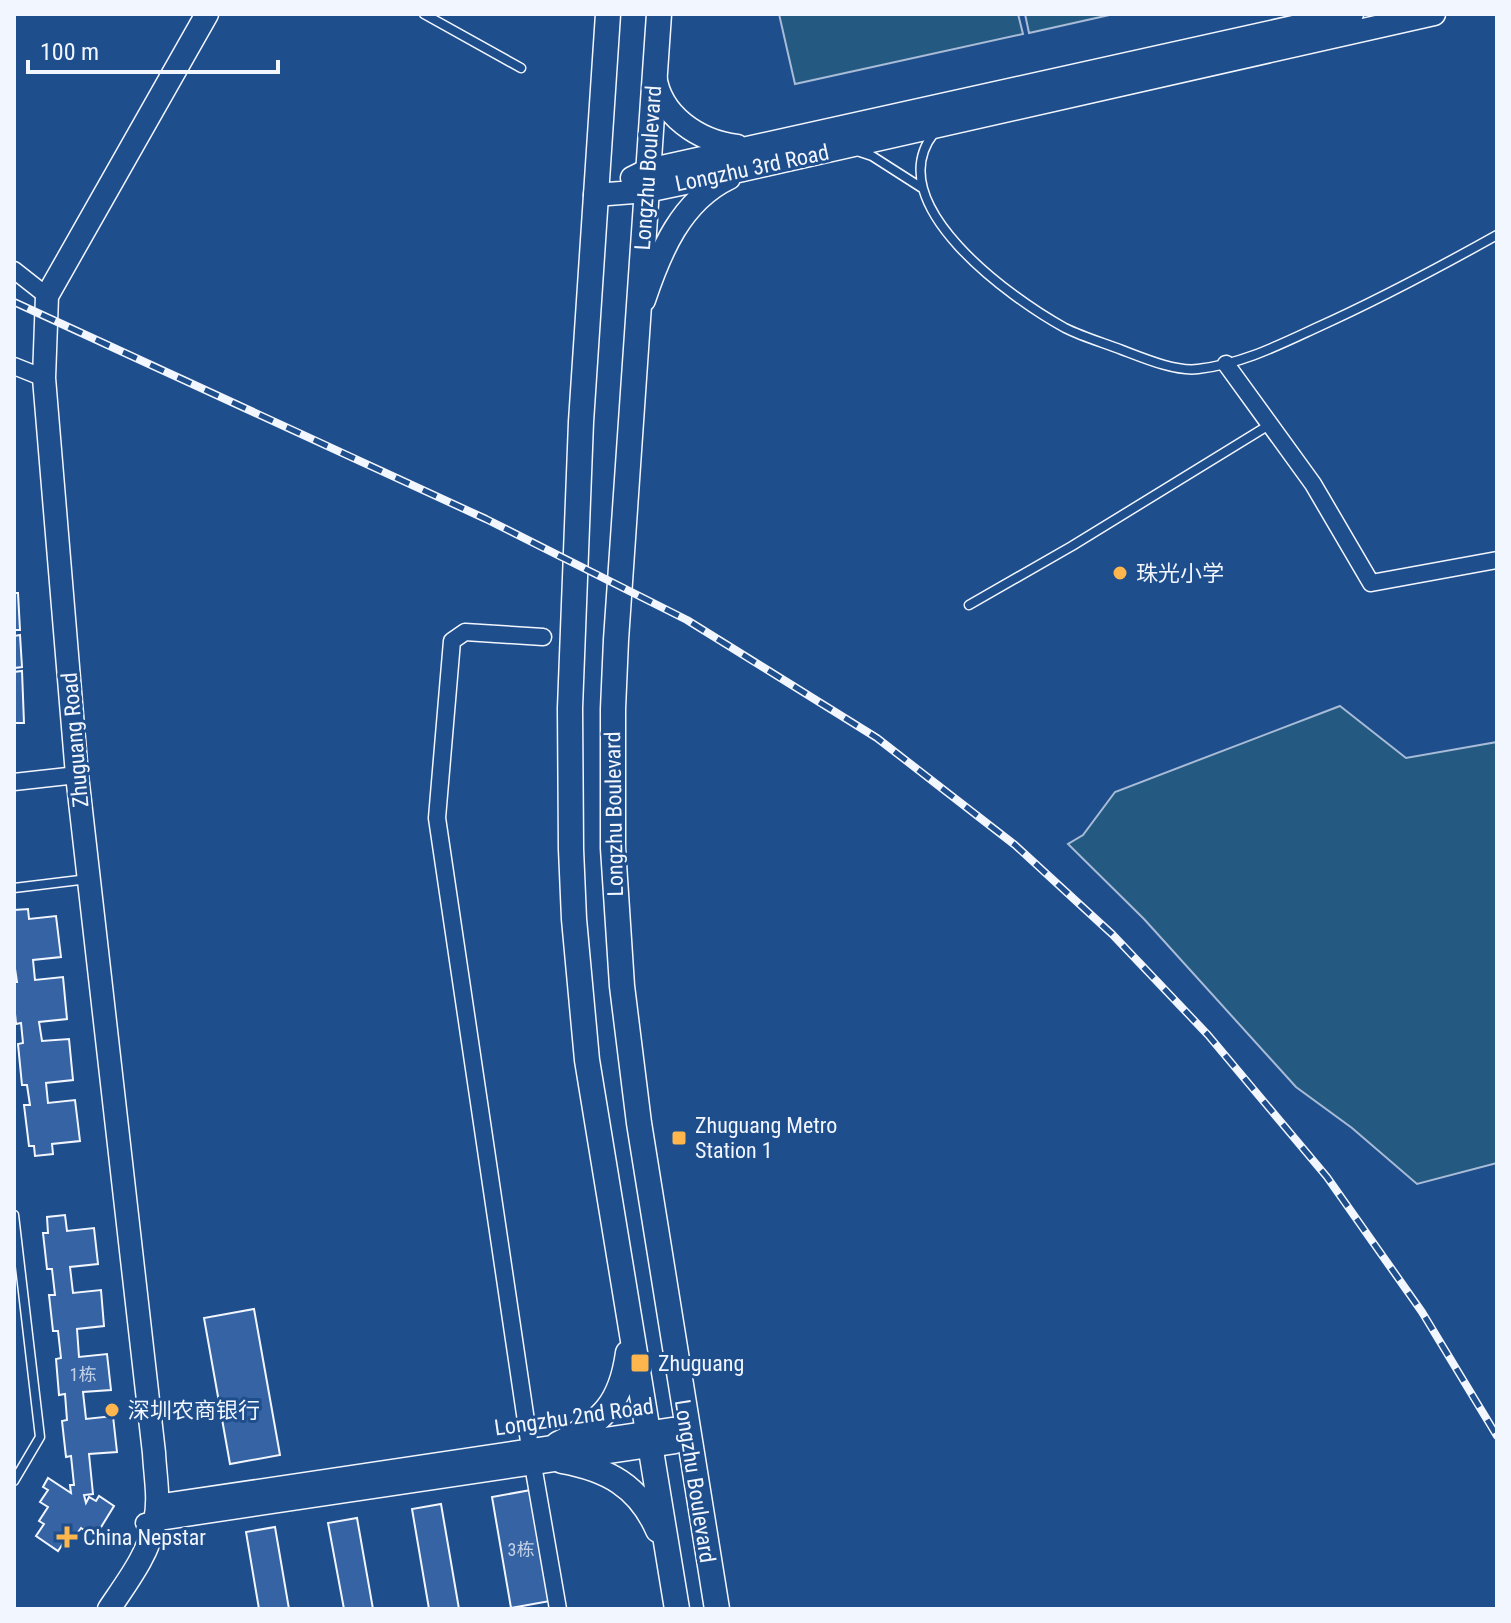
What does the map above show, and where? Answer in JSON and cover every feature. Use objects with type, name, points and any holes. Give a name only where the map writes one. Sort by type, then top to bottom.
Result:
[{"type":"main road","name":"Zhuguang Road","points":[[109,1609],[139,1564],[152,1517],[154,1453],[77,775],[44,378],[47,296],[207,14]]},
{"type":"main road","name":"Longzhu Boulevard","points":[[608,14],[581,422],[570,708],[571,849],[578,976],[587,1060],[677,1609]]},
{"type":"main road","name":"Longzhu Boulevard","points":[[659,14],[613,709],[614,875],[629,1055],[717,1609]]},
{"type":"main road","name":"Longzhu 3rd Road","points":[[595,195],[1352,14]]},
{"type":"main road","name":"Longzhu 3rd Road","points":[[755,157],[845,148],[1434,14]]},
{"type":"main road","points":[[655,74],[657,87],[667,106],[696,134],[755,157]]},
{"type":"main road","points":[[638,316],[653,271],[680,219],[698,199],[755,157]]},
{"type":"main road","points":[[631,1335],[620,1392],[605,1415],[560,1452],[614,1477],[636,1495],[654,1520],[667,1552]]},
{"type":"main road","points":[[93,1609],[152,1517]]},
{"type":"street","points":[[14,270],[47,296]]},
{"type":"street","points":[[1226,364],[1313,484],[1371,583],[1497,560]]},
{"type":"street","points":[[14,366],[44,378]]},
{"type":"street","points":[[543,637],[465,632],[452,641],[437,818],[532,1456],[558,1609]]},
{"type":"street","points":[[14,782],[77,775]]},
{"type":"street","name":"Longzhu 2nd Road","points":[[152,1517],[648,1439],[673,1427],[687,1433]]},
{"type":"lane","points":[[424,14],[521,68]]},
{"type":"lane","points":[[943,125],[926,146],[921,173],[922,188],[939,222],[963,251],[990,277],[1066,328],[1150,361],[1194,370],[1256,356],[1403,288],[1497,235]]},
{"type":"lane","points":[[845,148],[872,156],[922,188]]},
{"type":"lane","points":[[969,605],[1270,425]]},
{"type":"lane","points":[[14,888],[88,879]]},
{"type":"lane","points":[[14,1215],[40,1437],[14,1481]]},
{"type":"shaded area","points":[[779,14],[1018,14],[1023,34],[795,84]]},
{"type":"shaded area","points":[[1025,14],[1114,14],[1029,33]]},
{"type":"shaded area","points":[[1340,706],[1406,758],[1497,742],[1497,1163],[1417,1184],[1352,1128],[1296,1087],[1144,919],[1068,844],[1083,835],[1115,792]]},
{"type":"building","points":[[14,593],[18,593],[20,630],[14,630]]},
{"type":"building","points":[[20,635],[22,667],[14,668],[14,636]]},
{"type":"building","points":[[22,671],[24,723],[14,723],[14,672]]},
{"type":"building","points":[[28,909],[29,919],[56,916],[61,957],[33,960],[35,980],[63,977],[67,1019],[39,1022],[42,1041],[69,1039],[73,1080],[46,1083],[48,1103],[75,1100],[80,1141],[52,1144],[53,1154],[35,1156],[34,1146],[29,1146],[24,1105],[30,1105],[27,1085],[22,1085],[18,1044],[23,1043],[21,1023],[16,1024],[14,1003],[14,982],[17,982],[14,910]]},
{"type":"building","points":[[65,1215],[67,1231],[94,1228],[98,1264],[70,1267],[73,1293],[101,1290],[104,1326],[77,1329],[79,1357],[107,1354],[111,1390],[83,1392],[86,1419],[113,1416],[117,1452],[89,1454],[93,1494],[84,1495],[86,1503],[89,1497],[96,1501],[99,1496],[114,1506],[95,1537],[81,1528],[71,1542],[66,1539],[58,1551],[36,1536],[44,1524],[39,1521],[48,1507],[40,1502],[48,1490],[43,1487],[48,1478],[71,1493],[70,1485],[74,1485],[71,1456],[66,1457],[62,1421],[67,1420],[65,1394],[59,1395],[56,1359],[61,1358],[58,1331],[53,1331],[49,1295],[55,1295],[52,1269],[47,1269],[43,1233],[48,1233],[47,1217]]},
{"type":"building","points":[[254,1309],[280,1455],[230,1464],[204,1318]]},
{"type":"building","points":[[531,1490],[550,1601],[511,1608],[492,1497]]},
{"type":"building","points":[[441,1504],[459,1609],[429,1609],[412,1509]]},
{"type":"building","points":[[357,1518],[373,1609],[344,1609],[328,1523]]},
{"type":"building","points":[[275,1527],[289,1609],[259,1609],[246,1532]]},
{"type":"railway","points":[[14,302],[486,519],[687,620],[877,738],[1015,845],[1112,934],[1208,1035],[1327,1177],[1422,1312],[1497,1436]]},
{"type":"place","name":"珠光小学","points":[[1120,573]]},
{"type":"place","name":"Zhuguang Metro Station 1","points":[[679,1138]]},
{"type":"place","name":"Zhuguang","points":[[640,1363]]},
{"type":"place","name":"深圳农商银行","points":[[112,1410]]},
{"type":"place","name":"China Nepstar","points":[[67,1537]]}]
